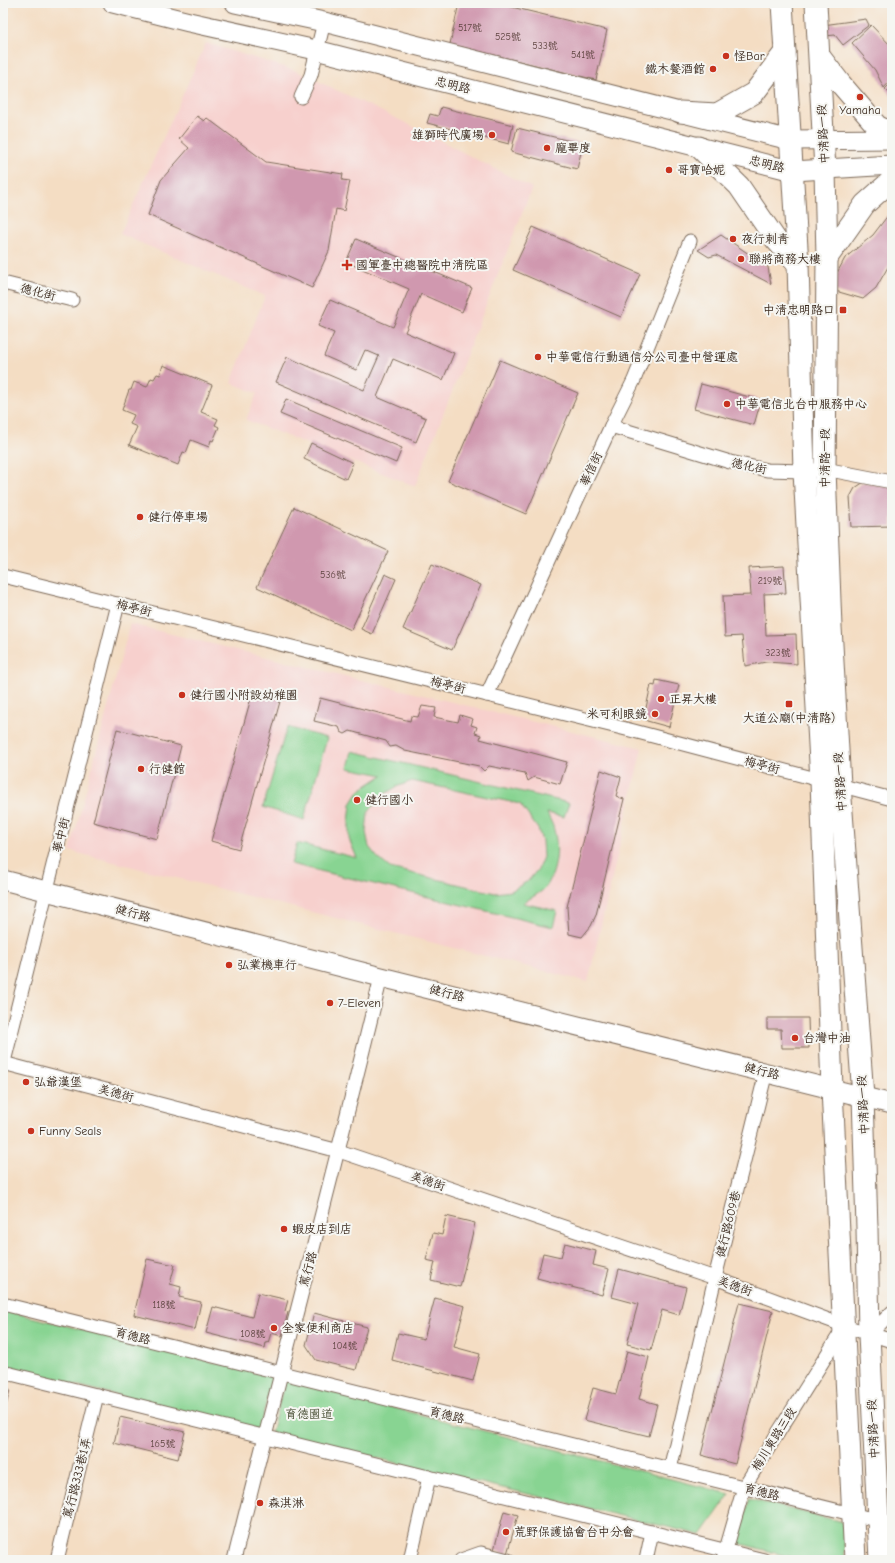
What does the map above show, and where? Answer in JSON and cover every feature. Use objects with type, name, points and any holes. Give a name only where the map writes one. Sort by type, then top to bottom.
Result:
[{"type":"main road","name":"忠明路","points":[[112,3],[189,22],[316,50],[793,171],[892,165]]},
{"type":"main road","points":[[235,3],[324,22],[790,140],[892,139]]},
{"type":"main road","name":"中清路一段","points":[[782,3],[798,264],[804,471],[830,783],[863,1096],[869,1335],[885,1522],[880,1560]]},
{"type":"main road","name":"中清路一段","points":[[816,3],[825,170],[827,258],[824,470],[831,627],[830,783],[832,1088],[845,1326],[855,1560]]},
{"type":"main road","points":[[680,112],[717,114],[754,93],[785,52]]},
{"type":"main road","points":[[820,57],[877,126],[892,134]]},
{"type":"main road","points":[[699,147],[738,186],[776,240],[798,264]]},
{"type":"main road","points":[[827,258],[865,204],[892,180]]},
{"type":"main road","name":"健行路","points":[[3,880],[381,977],[892,1104]]},
{"type":"street","points":[[301,96],[311,75],[324,22]]},
{"type":"street","name":"華信街","points":[[487,695],[611,426],[634,380],[690,241]]},
{"type":"street","name":"德化街","points":[[3,283],[72,300]]},
{"type":"street","name":"德化街","points":[[611,426],[730,462],[767,470],[824,470],[892,482]]},
{"type":"street","name":"梅亭街","points":[[3,576],[637,732],[892,799]]},
{"type":"street","name":"華中街","points":[[3,1064],[118,604]]},
{"type":"street","name":"篤行路","points":[[234,1560],[280,1373],[339,1151],[381,977]]},
{"type":"street","name":"美德街","points":[[3,1064],[339,1151],[715,1278],[869,1335]]},
{"type":"street","name":"健行路609巷","points":[[670,1469],[766,1072]]},
{"type":"street","name":"育德路","points":[[3,1304],[885,1522]]},
{"type":"street","points":[[869,1335],[892,1312]]},
{"type":"street","name":"梅川東路三段","points":[[724,1555],[744,1487],[845,1326]]},
{"type":"street","points":[[869,1335],[892,1341]]},
{"type":"street","points":[[3,1372],[652,1532],[724,1555],[764,1560]]},
{"type":"street","name":"篤行路333巷1弄","points":[[57,1560],[97,1395]]},
{"type":"street","points":[[410,1560],[429,1477]]},
{"type":"street","points":[[646,1560],[652,1532]]},
{"type":"street","points":[[461,1560],[481,1553],[508,1560]]},
{"type":"shaded area","name":"國軍臺中總醫院中清院區","points":[[206,43],[294,70],[404,122],[532,188],[415,486],[246,420],[257,393],[231,383],[265,296],[120,234]]},
{"type":"shaded area","name":"健行國小","points":[[130,624],[642,748],[588,982],[70,851]]},
{"type":"green space","points":[[287,727],[327,738],[304,820],[263,807]]},
{"type":"green space","points":[[352,751],[569,803],[564,817],[547,813],[556,837],[557,852],[555,867],[546,887],[523,903],[557,911],[553,927],[291,864],[297,843],[357,858],[349,839],[351,804],[360,790],[383,775],[348,768]],"holes":[[[412,781],[520,804],[538,829],[542,841],[543,857],[538,869],[528,881],[511,891],[495,893],[390,868],[378,858],[369,847],[366,832],[368,813],[380,797],[396,787]]]},
{"type":"green space","name":"育德園道","points":[[3,1310],[273,1377],[259,1430],[3,1367]]},
{"type":"green space","name":"育德園道","points":[[285,1380],[730,1494],[701,1535],[271,1433]]},
{"type":"green space","points":[[749,1499],[843,1522],[845,1560],[802,1560],[738,1543]]},
{"type":"building","points":[[459,3],[495,3],[607,30],[596,80],[450,44]]},
{"type":"building","points":[[866,19],[869,25],[843,45],[835,35],[825,36],[823,25]]},
{"type":"building","points":[[871,25],[892,47],[892,79],[884,88],[875,70],[852,43]]},
{"type":"building","points":[[892,82],[892,96],[885,89]]},
{"type":"building","name":"雄獅時代廣場","points":[[441,107],[513,125],[509,144],[427,123],[430,114],[438,116]]},
{"type":"building","points":[[197,116],[204,121],[207,118],[266,162],[343,174],[342,180],[350,181],[344,211],[336,209],[329,251],[312,288],[148,215],[161,180],[189,148],[179,139]]},
{"type":"building","name":"龐畢度","points":[[517,128],[583,144],[577,169],[511,152]]},
{"type":"building","points":[[892,210],[892,260],[876,288],[863,299],[832,290],[836,275],[845,258],[873,235]]},
{"type":"building","points":[[533,227],[640,274],[621,317],[513,270]]},
{"type":"building","name":"聯將商務大樓","points":[[721,235],[768,267],[771,284],[716,255],[709,257],[698,250]]},
{"type":"building","points":[[356,239],[472,288],[462,312],[421,294],[405,332],[454,353],[443,380],[393,359],[377,397],[426,418],[416,442],[276,382],[287,357],[364,390],[379,356],[365,350],[356,370],[324,356],[334,333],[318,326],[330,300],[393,327],[409,289],[346,262]]},
{"type":"building","points":[[500,360],[578,393],[526,514],[448,481]]},
{"type":"building","points":[[163,365],[212,385],[201,412],[218,419],[215,425],[219,427],[213,441],[211,440],[209,447],[191,440],[186,453],[183,452],[178,465],[129,445],[137,427],[130,424],[134,415],[122,410],[129,390],[131,390],[134,382],[147,387],[151,378],[154,379],[157,374],[160,375]]},
{"type":"building","name":"中華電信北台中服務中心","points":[[701,384],[761,400],[754,425],[694,409]]},
{"type":"building","points":[[286,399],[402,448],[396,463],[280,414]]},
{"type":"building","points":[[311,443],[353,463],[346,479],[304,459]]},
{"type":"building","points":[[864,482],[892,487],[892,526],[851,527],[850,497],[855,488]]},
{"type":"building","points":[[294,507],[388,551],[351,630],[257,587]]},
{"type":"building","points":[[432,564],[481,585],[452,650],[403,629]]},
{"type":"building","points":[[784,566],[786,593],[764,594],[766,635],[796,634],[797,664],[766,662],[745,666],[742,636],[725,637],[723,596],[751,595],[749,568]]},
{"type":"building","points":[[385,574],[396,579],[372,634],[361,629]]},
{"type":"building","name":"正昇大樓","points":[[656,680],[679,685],[669,727],[647,721],[644,717],[651,685],[655,686]]},
{"type":"building","points":[[253,691],[281,698],[239,849],[211,841]]},
{"type":"building","points":[[320,698],[410,721],[411,716],[418,717],[422,706],[436,708],[434,717],[458,722],[460,715],[473,719],[471,725],[477,727],[475,733],[481,735],[480,739],[567,762],[560,784],[534,777],[528,781],[525,773],[489,766],[484,771],[479,766],[405,751],[396,746],[390,747],[386,741],[350,731],[345,734],[341,732],[339,727],[314,721]]},
{"type":"building","name":"行健館","points":[[117,729],[181,746],[157,839],[93,822]]},
{"type":"building","points":[[601,770],[621,777],[616,796],[624,799],[596,915],[591,926],[582,937],[569,934],[567,907]]},
{"type":"building","name":"台灣中油","points":[[767,1018],[808,1018],[809,1048],[782,1048],[781,1029],[767,1029]]},
{"type":"building","points":[[446,1216],[475,1223],[460,1287],[431,1280],[435,1262],[426,1260],[433,1233],[442,1235]]},
{"type":"building","points":[[565,1243],[596,1251],[593,1265],[609,1269],[602,1295],[537,1278],[543,1253],[561,1257]]},
{"type":"building","points":[[147,1259],[175,1265],[170,1284],[181,1287],[179,1297],[201,1302],[195,1330],[134,1315]]},
{"type":"building","points":[[619,1269],[686,1287],[679,1315],[662,1310],[651,1350],[627,1344],[638,1304],[612,1297]]},
{"type":"building","points":[[258,1293],[288,1300],[285,1311],[288,1312],[282,1336],[271,1333],[268,1343],[266,1342],[265,1348],[206,1333],[213,1307],[252,1317]]},
{"type":"building","points":[[435,1298],[465,1306],[454,1347],[480,1354],[473,1381],[392,1360],[398,1333],[424,1339]]},
{"type":"building","points":[[739,1303],[773,1311],[735,1464],[701,1455]]},
{"type":"building","points":[[314,1313],[367,1327],[356,1370],[316,1360],[306,1345]]},
{"type":"building","points":[[627,1351],[649,1357],[639,1399],[657,1404],[649,1436],[584,1420],[593,1388],[616,1394]]},
{"type":"building","points":[[3,1389],[10,1390],[5,1410],[3,1409]]},
{"type":"building","points":[[120,1417],[185,1432],[178,1459],[114,1443]]},
{"type":"building","name":"荒野保護協會台中分會","points":[[504,1511],[518,1515],[507,1554],[494,1550]]},
{"type":"place","name":"怪Bar","points":[[726,56]]},
{"type":"place","name":"鐵木餐酒館","points":[[713,69]]},
{"type":"place","name":"Yamaha","points":[[860,97]]},
{"type":"place","name":"雄獅時代廣場","points":[[492,135]]},
{"type":"place","name":"龐畢度","points":[[547,148]]},
{"type":"place","name":"哥寶哈妮","points":[[669,170]]},
{"type":"place","name":"夜行刺青","points":[[733,239]]},
{"type":"place","name":"聯將商務大樓","points":[[741,259]]},
{"type":"place","name":"國軍臺中總醫院中清院區","points":[[347,265]]},
{"type":"place","name":"中清忠明路口","points":[[843,310]]},
{"type":"place","name":"中華電信行動通信分公司臺中營運處","points":[[538,357]]},
{"type":"place","name":"中華電信北台中服務中心","points":[[727,404]]},
{"type":"place","name":"健行停車場","points":[[140,517]]},
{"type":"place","name":"健行國小附設幼稚園","points":[[182,695]]},
{"type":"place","name":"正昇大樓","points":[[661,699]]},
{"type":"place","name":"大道公廟(中清路)","points":[[789,704]]},
{"type":"place","name":"米可利眼鏡","points":[[655,714]]},
{"type":"place","name":"行健館","points":[[141,769]]},
{"type":"place","name":"健行國小","points":[[357,800]]},
{"type":"place","name":"弘業機車行","points":[[229,965]]},
{"type":"place","name":"7-Eleven","points":[[330,1003]]},
{"type":"place","name":"台灣中油","points":[[795,1038]]},
{"type":"place","name":"弘爺漢堡","points":[[26,1082]]},
{"type":"place","name":"Funny Seals","points":[[31,1131]]},
{"type":"place","name":"蝦皮店到店","points":[[284,1229]]},
{"type":"place","name":"全家便利商店","points":[[274,1328]]},
{"type":"place","name":"森淇淋","points":[[260,1503]]},
{"type":"place","name":"荒野保護協會台中分會","points":[[506,1532]]}]
